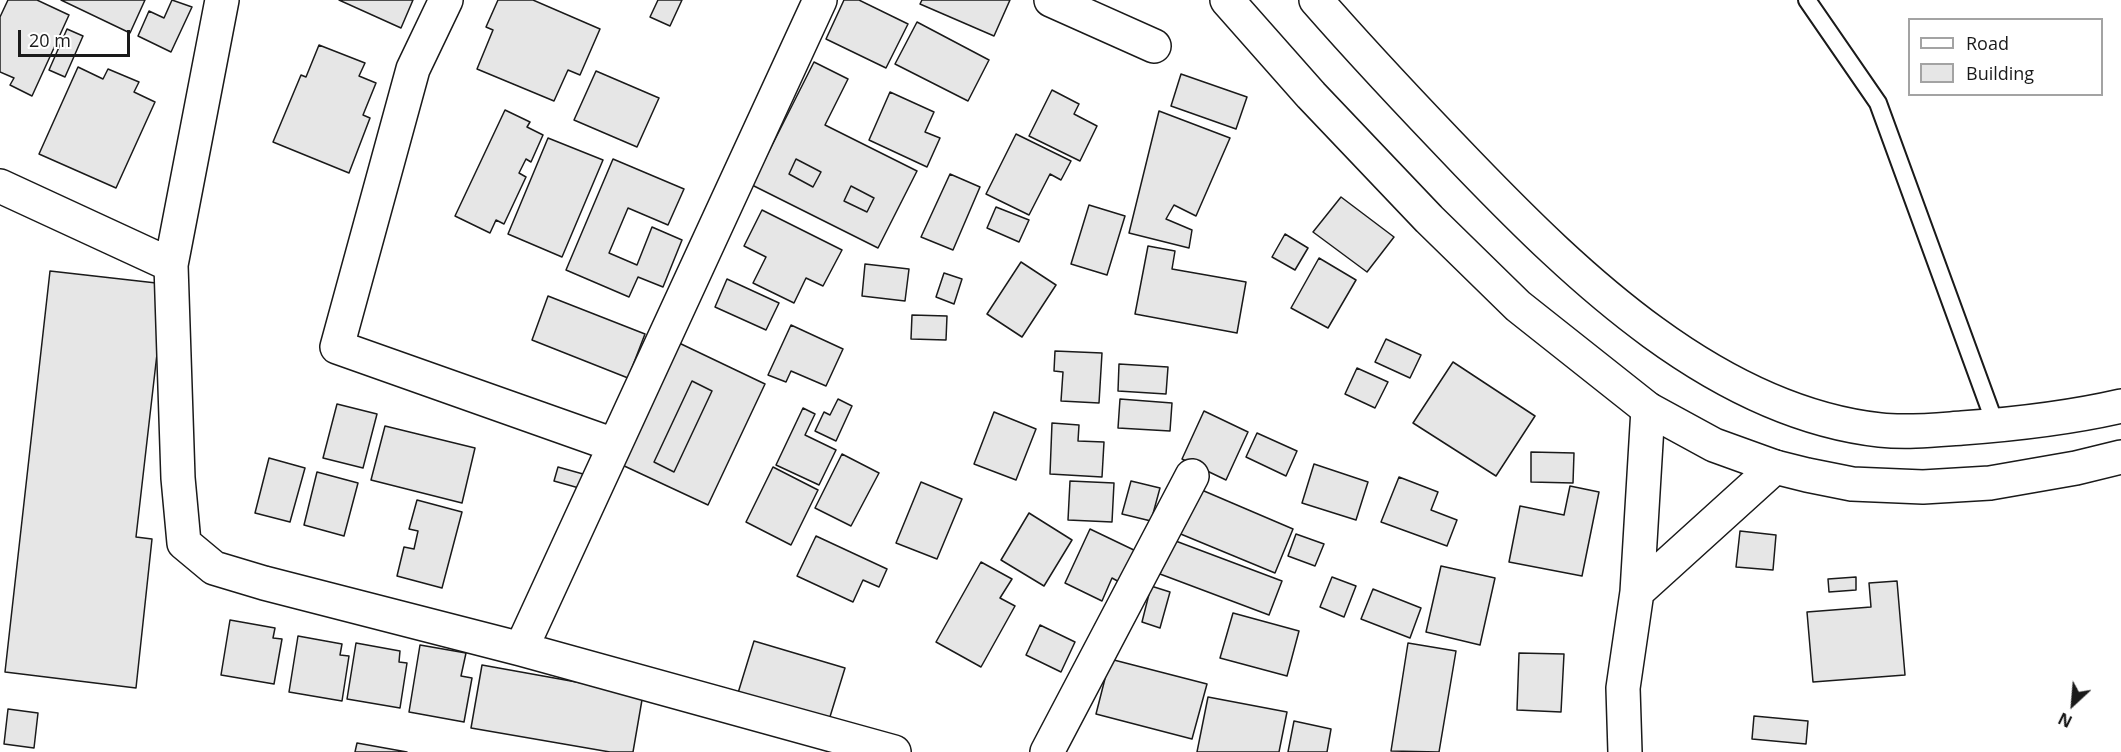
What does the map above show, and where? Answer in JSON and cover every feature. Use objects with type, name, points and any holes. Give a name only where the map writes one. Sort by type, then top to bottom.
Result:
[{"type":"street","points":[[222,0],[171,265],[178,478],[184,543],[214,568],[264,583],[521,649],[894,752]]},
{"type":"street","points":[[446,0],[413,69],[337,347],[615,445]]},
{"type":"street","points":[[521,649],[820,0]]},
{"type":"street","points":[[1051,0],[1154,46]]},
{"type":"street","points":[[1227,0],[1311,95],[1384,172],[1510,298],[1648,409],[1714,445],[1775,467],[1852,484],[1923,487],[1990,483],[2121,458]]},
{"type":"street","points":[[1316,0],[1377,70],[1511,209],[1584,278],[1646,327],[1712,372],[1770,402],[1828,420],[1880,430],[1929,431],[1996,426],[2084,414],[2121,406]]},
{"type":"street","points":[[0,186],[171,265]]},
{"type":"street","points":[[1625,752],[1623,688],[1637,592],[1648,409]]},
{"type":"street","points":[[1637,592],[1775,467]]},
{"type":"street","points":[[1047,752],[1192,476]]},
{"type":"lane","points":[[1807,0],[1878,103],[1996,426]]},
{"type":"building","points":[[8,0],[37,0],[69,15],[32,96],[10,85],[14,78],[0,72],[0,17]]},
{"type":"building","points":[[61,0],[145,0],[130,33]]},
{"type":"building","points":[[172,0],[192,7],[171,52],[138,36],[149,11],[164,18]]},
{"type":"building","points":[[339,0],[413,0],[401,28]]},
{"type":"building","points":[[498,0],[533,0],[600,29],[580,75],[568,70],[554,101],[477,69],[493,30],[486,27]]},
{"type":"building","points":[[658,0],[682,0],[670,26],[650,17]]},
{"type":"building","points":[[844,0],[859,0],[908,24],[886,68],[826,39]]},
{"type":"building","points":[[922,0],[1010,0],[994,36],[920,4]]},
{"type":"building","points":[[917,22],[989,60],[968,101],[895,64]]},
{"type":"building","points":[[67,29],[83,36],[65,77],[49,70]]},
{"type":"building","points":[[319,45],[365,63],[359,76],[376,83],[363,115],[370,118],[349,173],[273,142],[301,75],[306,77]]},
{"type":"building","points":[[814,62],[848,79],[825,125],[917,171],[878,248],[752,185]],"holes":[[[796,159],[821,172],[813,187],[789,174]],[[851,186],[874,198],[867,212],[844,201]]]},
{"type":"building","points":[[78,67],[103,79],[108,69],[139,82],[134,92],[155,102],[116,188],[39,154]]},
{"type":"building","points":[[596,71],[659,98],[637,147],[574,120]]},
{"type":"building","points":[[1181,74],[1247,97],[1236,129],[1171,106]]},
{"type":"building","points":[[1052,90],[1079,104],[1074,114],[1097,126],[1080,161],[1029,136]]},
{"type":"building","points":[[890,92],[934,112],[925,132],[940,138],[927,167],[869,140]]},
{"type":"building","points":[[505,110],[530,122],[527,127],[543,135],[531,162],[526,159],[519,173],[526,177],[504,224],[496,220],[490,233],[455,216]]},
{"type":"building","points":[[1159,111],[1230,138],[1196,216],[1174,205],[1166,219],[1192,230],[1189,248],[1129,233]]},
{"type":"building","points":[[1016,134],[1071,161],[1061,180],[1050,174],[1029,215],[986,194]]},
{"type":"building","points":[[548,138],[603,160],[562,257],[508,234]]},
{"type":"building","points":[[613,159],[684,189],[668,225],[628,208],[609,253],[637,265],[652,227],[682,240],[663,287],[638,277],[629,297],[566,270]]},
{"type":"building","points":[[796,159],[821,172],[813,187],[789,174]]},
{"type":"building","points":[[950,174],[980,187],[953,250],[921,237]]},
{"type":"building","points":[[851,186],[874,198],[867,212],[844,201]]},
{"type":"building","points":[[1341,197],[1394,237],[1367,272],[1313,232]]},
{"type":"building","points":[[1089,205],[1125,216],[1107,275],[1071,264]]},
{"type":"building","points":[[996,207],[1029,220],[1019,242],[987,228]]},
{"type":"building","points":[[762,210],[842,250],[823,286],[806,278],[794,303],[753,283],[766,257],[744,246]]},
{"type":"building","points":[[1285,234],[1308,248],[1295,270],[1272,257]]},
{"type":"building","points":[[1148,246],[1175,251],[1172,269],[1246,282],[1237,333],[1135,314]]},
{"type":"building","points":[[1319,258],[1356,280],[1328,328],[1291,308]]},
{"type":"building","points":[[1021,262],[1056,285],[1022,337],[987,314]]},
{"type":"building","points":[[865,264],[909,269],[905,301],[862,296]]},
{"type":"building","points":[[50,271],[165,284],[136,537],[152,539],[136,688],[5,672]]},
{"type":"building","points":[[944,273],[962,279],[954,304],[936,297]]},
{"type":"building","points":[[727,279],[779,303],[766,330],[715,307]]},
{"type":"building","points":[[548,296],[645,334],[628,378],[532,340]]},
{"type":"building","points":[[912,315],[947,316],[946,340],[911,339]]},
{"type":"building","points":[[791,325],[843,349],[826,386],[791,371],[786,382],[768,375]]},
{"type":"building","points":[[1386,339],[1421,355],[1410,378],[1375,362]]},
{"type":"building","points":[[677,342],[765,384],[708,505],[620,464]],"holes":[[[692,381],[712,391],[674,472],[654,462]]]},
{"type":"building","points":[[1055,351],[1102,353],[1099,403],[1061,401],[1063,372],[1054,371]]},
{"type":"building","points":[[1453,362],[1535,416],[1496,476],[1413,423]]},
{"type":"building","points":[[1119,364],[1168,367],[1166,394],[1118,391]]},
{"type":"building","points":[[1357,368],[1388,382],[1375,408],[1345,394]]},
{"type":"building","points":[[692,381],[712,391],[674,472],[654,462]]},
{"type":"building","points":[[838,399],[852,406],[836,441],[815,431],[824,412],[830,415]]},
{"type":"building","points":[[1120,399],[1172,403],[1170,431],[1118,428]]},
{"type":"building","points":[[337,404],[377,414],[363,468],[323,458]]},
{"type":"building","points":[[803,408],[815,414],[805,435],[836,450],[819,485],[776,465]]},
{"type":"building","points":[[1204,411],[1248,432],[1226,480],[1182,459]]},
{"type":"building","points":[[994,412],[1036,429],[1016,480],[974,464]]},
{"type":"building","points":[[1052,423],[1079,425],[1078,441],[1104,442],[1102,477],[1050,474]]},
{"type":"building","points":[[385,426],[475,448],[462,503],[371,480]]},
{"type":"building","points":[[1257,433],[1297,451],[1286,476],[1246,457]]},
{"type":"building","points":[[1531,452],[1574,453],[1573,483],[1531,482]]},
{"type":"building","points":[[842,454],[879,473],[851,526],[815,508]]},
{"type":"building","points":[[269,458],[305,468],[290,522],[255,513]]},
{"type":"building","points":[[1314,464],[1368,482],[1356,520],[1302,503]]},
{"type":"building","points":[[558,467],[583,474],[579,488],[554,481]]},
{"type":"building","points":[[773,467],[818,490],[791,545],[746,522]]},
{"type":"building","points":[[317,472],[358,483],[344,536],[304,525]]},
{"type":"building","points":[[1399,477],[1438,492],[1431,510],[1457,520],[1447,546],[1381,522]]},
{"type":"building","points":[[1070,481],[1114,483],[1112,522],[1068,520]]},
{"type":"building","points":[[1131,481],[1160,488],[1151,521],[1122,514]]},
{"type":"building","points":[[921,482],[962,499],[937,559],[896,543]]},
{"type":"building","points":[[1190,485],[1293,529],[1275,573],[1171,530]]},
{"type":"building","points":[[1570,486],[1599,492],[1582,576],[1509,562],[1520,506],[1564,515]]},
{"type":"building","points":[[417,500],[462,512],[442,588],[397,576],[404,547],[414,549],[418,531],[409,529]]},
{"type":"building","points":[[1029,513],[1072,540],[1044,586],[1001,560]]},
{"type":"building","points":[[1090,529],[1138,552],[1123,584],[1112,578],[1102,601],[1065,583]]},
{"type":"building","points":[[1740,531],[1776,535],[1773,570],[1736,567]]},
{"type":"building","points":[[1296,534],[1324,544],[1315,566],[1288,556]]},
{"type":"building","points":[[816,536],[887,569],[879,587],[863,580],[853,602],[797,576]]},
{"type":"building","points":[[1173,540],[1282,581],[1269,615],[1160,574]]},
{"type":"building","points":[[981,562],[1012,579],[1000,598],[1015,606],[981,667],[936,642]]},
{"type":"building","points":[[1441,566],[1495,578],[1480,645],[1426,632]]},
{"type":"building","points":[[1332,577],[1356,586],[1344,617],[1320,607]]},
{"type":"building","points":[[1856,577],[1856,590],[1829,592],[1828,579]]},
{"type":"building","points":[[1897,581],[1905,675],[1813,682],[1807,612],[1871,607],[1869,583]]},
{"type":"building","points":[[1151,586],[1170,592],[1160,628],[1142,622]]},
{"type":"building","points":[[1373,589],[1421,608],[1410,638],[1361,619]]},
{"type":"building","points":[[1233,613],[1299,631],[1287,676],[1220,658]]},
{"type":"building","points":[[230,620],[275,628],[273,638],[282,639],[274,684],[221,675]]},
{"type":"building","points":[[1040,625],[1075,642],[1061,672],[1026,655]]},
{"type":"building","points":[[298,636],[342,644],[340,655],[349,656],[342,701],[289,692]]},
{"type":"building","points":[[754,641],[845,668],[829,720],[738,693]]},
{"type":"building","points":[[356,643],[400,651],[399,662],[407,663],[400,708],[347,699]]},
{"type":"building","points":[[1408,643],[1456,651],[1439,752],[1391,751]]},
{"type":"building","points":[[420,645],[466,653],[461,676],[472,678],[464,722],[409,712]]},
{"type":"building","points":[[1519,653],[1564,654],[1561,712],[1517,710]]},
{"type":"building","points":[[1110,659],[1207,684],[1192,739],[1096,714]]},
{"type":"building","points":[[482,665],[643,694],[633,752],[610,752],[471,728]]},
{"type":"building","points":[[1208,697],[1287,712],[1279,752],[1197,752]]},
{"type":"building","points":[[8,709],[38,713],[34,748],[4,744]]},
{"type":"building","points":[[1754,716],[1808,721],[1806,744],[1752,739]]},
{"type":"building","points":[[1294,721],[1331,729],[1327,752],[1288,752]]},
{"type":"building","points":[[357,743],[407,752],[355,752]]}]
